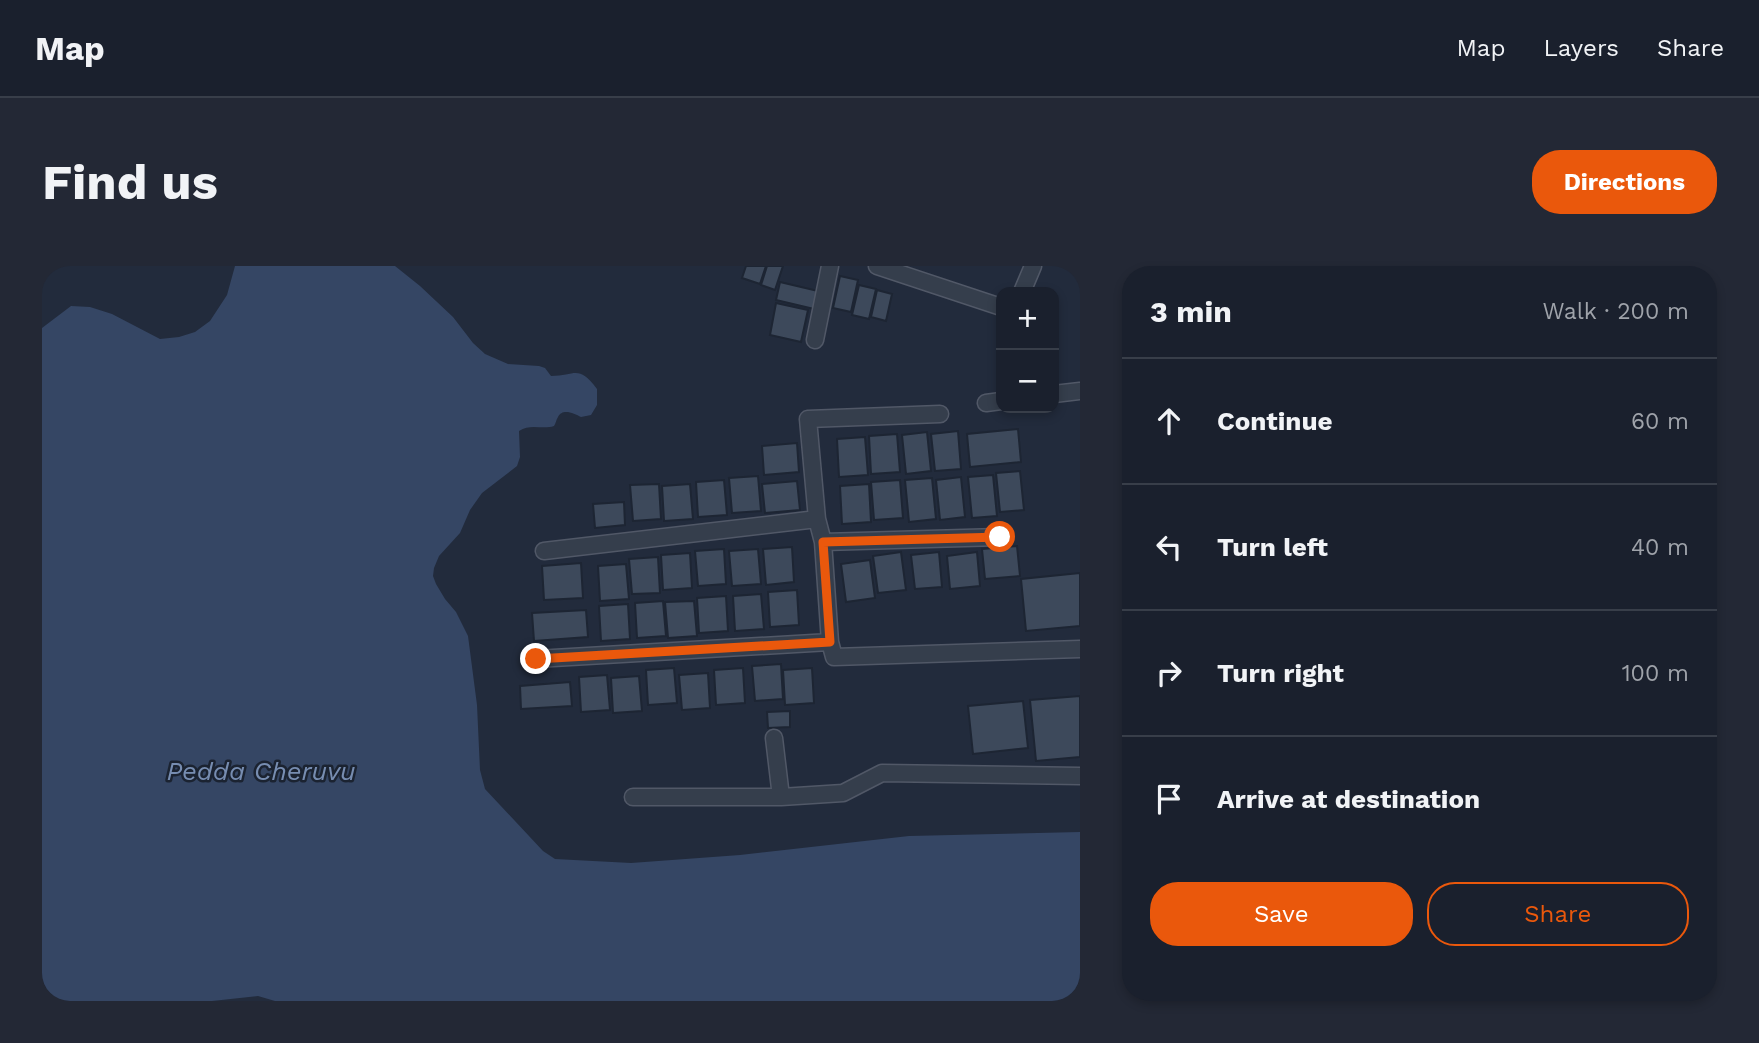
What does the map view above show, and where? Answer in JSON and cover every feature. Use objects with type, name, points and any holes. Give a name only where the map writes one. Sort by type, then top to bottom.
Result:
[{"type":"street","points":[[815,340],[830,266]]},
{"type":"street","points":[[877,266],[996,305]]},
{"type":"street","points":[[1025,287],[1032,266]]},
{"type":"street","points":[[1059,394],[1079,396]]},
{"type":"street","points":[[940,414],[808,419],[817,519],[823,542],[830,642],[834,657],[1080,649]]},
{"type":"street","points":[[544,551],[817,519]]},
{"type":"street","points":[[823,542],[1000,537]]},
{"type":"street","points":[[536,659],[830,642]]},
{"type":"street","points":[[774,738],[781,797]]},
{"type":"street","points":[[633,797],[781,797],[844,793],[882,773],[1080,776]]},
{"type":"water","name":"Pedda Cheruvu","points":[[235,266],[395,266],[453,317],[485,354],[508,364],[545,368],[551,376],[581,374],[597,389],[597,405],[591,415],[581,417],[565,412],[560,414],[554,426],[528,427],[519,431],[520,457],[517,466],[482,493],[470,510],[460,533],[439,556],[433,576],[468,636],[477,705],[480,770],[485,789],[543,851],[555,859],[631,863],[740,855],[909,836],[1080,832],[1080,999],[275,1001],[258,996],[212,1001],[42,1001],[42,328],[71,306],[90,307],[112,314],[160,339],[195,332],[210,321],[227,295]]},
{"type":"building","points":[[746,266],[766,266],[760,284],[742,278]]},
{"type":"building","points":[[767,266],[783,266],[775,290],[761,285]]},
{"type":"building","points":[[840,276],[858,280],[851,312],[833,308]]},
{"type":"building","points":[[780,282],[818,291],[814,309],[776,300]]},
{"type":"building","points":[[859,285],[876,289],[869,319],[852,315]]},
{"type":"building","points":[[877,290],[892,294],[886,321],[871,317]]},
{"type":"building","points":[[776,303],[808,310],[801,342],[770,335]]},
{"type":"building","points":[[1018,429],[1021,462],[970,467],[967,434]]},
{"type":"building","points":[[958,431],[961,469],[935,471],[931,434]]},
{"type":"building","points":[[927,432],[931,471],[906,474],[902,435]]},
{"type":"building","points":[[897,434],[900,472],[871,474],[869,436]]},
{"type":"building","points":[[865,437],[868,475],[839,477],[837,439]]},
{"type":"building","points":[[797,443],[799,472],[764,475],[762,446]]},
{"type":"building","points":[[1020,471],[1024,510],[1000,512],[996,473]]},
{"type":"building","points":[[993,475],[997,516],[972,518],[968,477]]},
{"type":"building","points":[[758,476],[761,511],[732,513],[729,478]]},
{"type":"building","points":[[961,477],[965,517],[940,520],[936,480]]},
{"type":"building","points":[[932,478],[936,519],[909,522],[905,480]]},
{"type":"building","points":[[724,480],[727,515],[698,517],[696,482]]},
{"type":"building","points":[[900,480],[903,518],[874,520],[871,482]]},
{"type":"building","points":[[797,481],[800,510],[765,513],[762,484]]},
{"type":"building","points":[[659,484],[661,519],[633,521],[630,485]]},
{"type":"building","points":[[690,484],[693,519],[664,521],[662,486]]},
{"type":"building","points":[[869,484],[871,522],[842,524],[840,486]]},
{"type":"building","points":[[624,502],[625,525],[595,528],[593,504]]},
{"type":"building","points":[[1017,546],[1020,576],[985,579],[982,549]]},
{"type":"building","points":[[792,547],[794,582],[766,585],[763,549]]},
{"type":"building","points":[[724,549],[726,584],[698,586],[695,551]]},
{"type":"building","points":[[758,549],[761,584],[732,586],[729,551]]},
{"type":"building","points":[[901,552],[906,590],[878,593],[873,556]]},
{"type":"building","points":[[939,552],[942,587],[915,589],[911,555]]},
{"type":"building","points":[[977,552],[980,586],[950,589],[947,556]]},
{"type":"building","points":[[690,553],[692,588],[663,590],[661,555]]},
{"type":"building","points":[[658,557],[660,593],[632,594],[629,559]]},
{"type":"building","points":[[870,560],[875,598],[846,602],[841,564]]},
{"type":"building","points":[[581,563],[583,598],[544,600],[542,566]]},
{"type":"building","points":[[626,564],[629,599],[600,601],[598,566]]},
{"type":"building","points":[[1080,573],[1080,626],[1026,631],[1021,579]]},
{"type":"building","points":[[797,590],[799,625],[770,627],[768,592]]},
{"type":"building","points":[[761,594],[764,629],[735,631],[733,596]]},
{"type":"building","points":[[726,596],[728,631],[699,633],[697,598]]},
{"type":"building","points":[[663,601],[666,636],[637,638],[635,603]]},
{"type":"building","points":[[694,601],[697,636],[668,638],[665,602]]},
{"type":"building","points":[[628,604],[630,639],[601,641],[599,606]]},
{"type":"building","points":[[586,610],[588,637],[534,641],[532,613]]},
{"type":"building","points":[[781,664],[783,699],[755,701],[752,666]]},
{"type":"building","points":[[674,668],[677,703],[648,705],[646,670]]},
{"type":"building","points":[[743,668],[745,703],[716,705],[714,670]]},
{"type":"building","points":[[812,668],[814,703],[785,705],[783,670]]},
{"type":"building","points":[[708,673],[710,708],[682,710],[679,675]]},
{"type":"building","points":[[607,675],[610,710],[581,712],[579,677]]},
{"type":"building","points":[[639,676],[642,711],[613,713],[611,678]]},
{"type":"building","points":[[570,682],[572,706],[521,709],[520,686]]},
{"type":"building","points":[[1080,696],[1080,757],[1036,761],[1030,700]]},
{"type":"building","points":[[1023,701],[1028,748],[973,754],[968,706]]},
{"type":"building","points":[[790,711],[790,727],[768,728],[767,712]]},
{"type":"route","points":[[536,659],[830,642],[823,542],[1000,537]]}]
